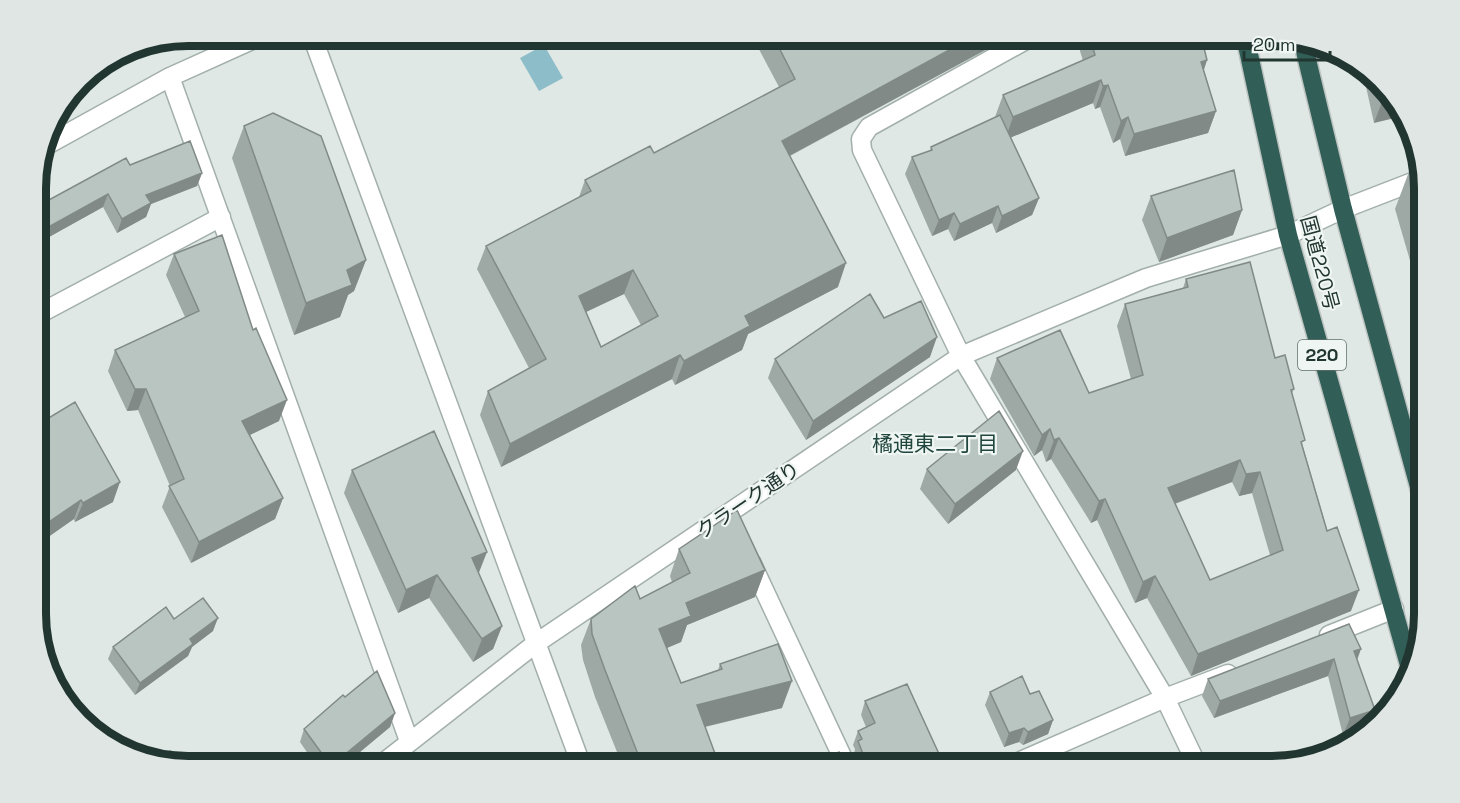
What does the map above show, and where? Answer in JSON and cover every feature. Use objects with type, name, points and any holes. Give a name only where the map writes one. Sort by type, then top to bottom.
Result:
[{"type":"highway","name":"国道220号","points":[[1247,46],[1288,235],[1407,657]]},
{"type":"highway","name":"国道220号","points":[[1305,51],[1343,209],[1414,468]]},
{"type":"street","points":[[1015,46],[869,127],[861,139],[862,150],[960,356],[1165,698],[1193,756]]},
{"type":"street","points":[[55,141],[170,77],[237,47]]},
{"type":"street","points":[[316,47],[578,756]]},
{"type":"street","points":[[170,77],[409,741]]},
{"type":"street","name":"クラーク通り","points":[[391,756],[535,644],[960,356],[1146,278],[1288,235],[1343,209],[1413,182]]},
{"type":"street","points":[[47,310],[220,217]]},
{"type":"street","points":[[729,513],[842,756]]},
{"type":"street","points":[[1307,643],[1394,609]]},
{"type":"street","points":[[1032,756],[1165,698],[1242,668]]},
{"type":"water","points":[[545,47],[563,78],[539,91],[520,58]]},
{"type":"building","points":[[778,46],[956,46],[782,141],[846,263],[745,316],[750,326],[684,361],[680,355],[510,444],[488,391],[546,359],[486,246],[591,191],[585,180],[650,146],[654,153],[795,79]],"holes":[[[633,270],[658,316],[601,347],[579,296]]]},
{"type":"building","points":[[1093,46],[1204,46],[1207,60],[1201,62],[1216,111],[1134,134],[1128,117],[1121,121],[1108,85],[1103,86],[1101,80],[1013,117],[1003,95],[1095,55]]},
{"type":"building","points":[[273,113],[321,136],[366,260],[347,270],[352,285],[306,303],[244,126]]},
{"type":"building","points":[[1000,115],[1039,198],[1002,216],[998,206],[960,224],[954,213],[939,220],[912,157],[932,150],[931,147]]},
{"type":"building","points":[[190,141],[202,173],[146,195],[151,203],[122,219],[108,194],[47,228],[47,201],[126,158],[130,165]]},
{"type":"building","points":[[1234,170],[1242,210],[1167,238],[1151,196]]},
{"type":"building","points":[[222,235],[253,330],[256,328],[287,400],[242,421],[283,498],[199,542],[169,486],[184,479],[146,389],[135,389],[115,350],[199,311],[174,254]]},
{"type":"building","points":[[1250,262],[1275,358],[1285,355],[1294,389],[1291,390],[1305,440],[1301,442],[1327,531],[1337,527],[1359,590],[1198,654],[1155,576],[1143,582],[1105,499],[1099,501],[1059,438],[1054,440],[1050,429],[1042,435],[997,358],[1060,330],[1089,393],[1143,375],[1125,304],[1188,287],[1186,279]],"holes":[[[1240,460],[1246,474],[1260,472],[1283,550],[1210,580],[1168,488]]]},
{"type":"building","points":[[870,294],[884,318],[921,301],[937,337],[813,421],[775,359]]},
{"type":"building","points":[[75,402],[120,482],[83,503],[81,500],[46,524],[46,419]]},
{"type":"building","points":[[999,411],[1023,451],[955,504],[927,469]]},
{"type":"building","points":[[434,431],[487,552],[472,558],[502,626],[482,639],[437,575],[406,590],[352,470]]},
{"type":"building","points":[[737,510],[765,570],[686,603],[691,616],[659,629],[681,683],[722,669],[720,664],[778,644],[792,681],[697,705],[716,756],[639,756],[592,634],[591,619],[635,586],[640,599],[690,573],[679,549]]},
{"type":"building","points":[[203,598],[218,618],[190,639],[193,644],[140,683],[113,647],[166,607],[174,619]]},
{"type":"building","points":[[1349,624],[1361,649],[1354,651],[1375,710],[1350,718],[1334,659],[1220,701],[1208,679]]},
{"type":"building","points":[[377,671],[395,713],[343,756],[324,756],[304,729],[343,695],[345,697]]},
{"type":"building","points":[[1022,676],[1030,694],[1039,691],[1053,720],[1028,732],[1024,728],[1009,733],[990,692]]},
{"type":"building","points":[[907,684],[940,756],[862,756],[858,741],[862,739],[858,731],[875,723],[865,701]]},
{"type":"district","name":"橘通東二丁目","points":[[935,444]]}]
